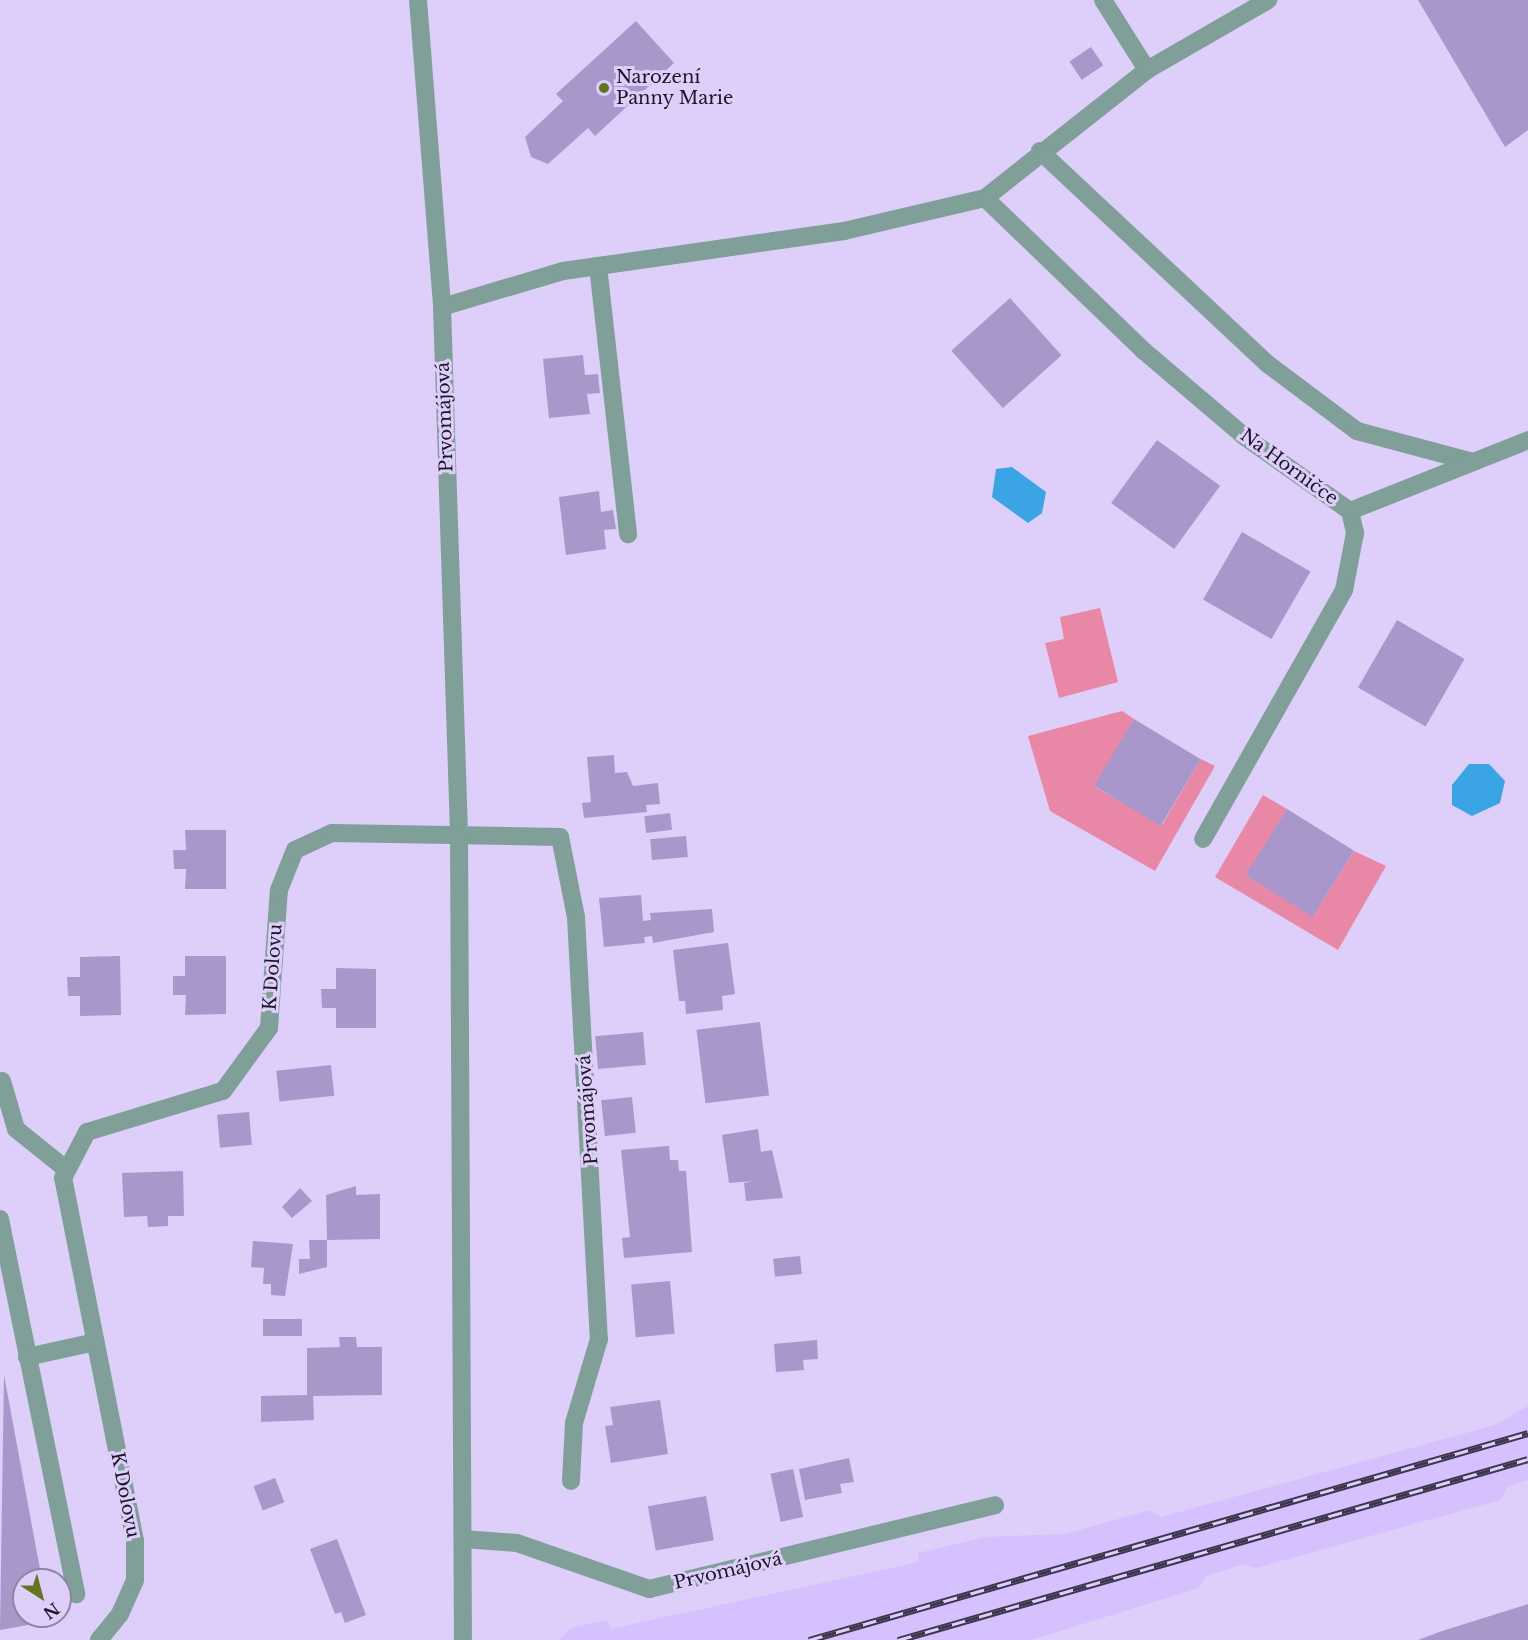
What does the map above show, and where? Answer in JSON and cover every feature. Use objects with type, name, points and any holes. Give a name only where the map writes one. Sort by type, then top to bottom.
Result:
[{"type":"street","name":"Prvomájová","points":[[418,0],[442,307],[459,834],[463,1640]]},
{"type":"street","points":[[1103,0],[1147,70]]},
{"type":"street","points":[[442,307],[563,271],[844,231],[985,198],[1040,151],[1147,70],[1268,0]]},
{"type":"street","points":[[1040,151],[1269,365],[1357,431],[1473,462]]},
{"type":"street","name":"Na Horničce","points":[[985,198],[1228,423],[1350,511],[1355,533],[1344,590],[1203,839]]},
{"type":"street","points":[[598,266],[627,534]]},
{"type":"street","points":[[1350,511],[1528,440]]},
{"type":"street","name":"K Dolovu","points":[[99,1640],[120,1614],[135,1581],[135,1541],[63,1178],[87,1132],[222,1091],[269,1028],[279,890],[295,850],[332,833],[459,834]]},
{"type":"street","name":"Prvomájová","points":[[459,834],[560,837],[576,917],[599,1339],[574,1423],[571,1481]]},
{"type":"street","points":[[2,1081],[16,1129],[67,1170]]},
{"type":"street","points":[[0,1219],[76,1594]]},
{"type":"street","points":[[27,1357],[95,1342]]},
{"type":"street","name":"Prvomájová","points":[[463,1539],[517,1543],[649,1589],[995,1505]]},
{"type":"shaded area","points":[[1100,608],[1118,682],[1059,698],[1045,643],[1064,639],[1060,617]]},
{"type":"shaded area","points":[[1122,711],[1134,719],[1095,787],[1162,825],[1201,759],[1215,766],[1155,871],[1050,811],[1028,736]]},
{"type":"shaded area","points":[[1263,795],[1287,809],[1247,876],[1313,916],[1354,851],[1386,866],[1338,950],[1215,877]]},
{"type":"shaded area","points":[[1528,1406],[1528,1480],[1508,1486],[1500,1500],[1256,1568],[1244,1564],[1206,1576],[1199,1588],[1031,1640],[559,1640],[571,1628],[608,1620],[610,1629],[919,1562],[918,1553],[986,1537],[1065,1534],[1150,1510],[1161,1517],[1495,1425]]},
{"type":"water","points":[[1012,467],[1046,492],[1042,513],[1028,523],[992,497],[996,469]]},
{"type":"water","points":[[1469,764],[1489,764],[1505,781],[1500,803],[1472,816],[1452,805],[1452,785]]},
{"type":"building","points":[[1418,0],[1528,0],[1528,130],[1505,147]]},
{"type":"building","name":"Narození Panny Marie","points":[[636,21],[674,63],[595,136],[588,128],[548,164],[531,157],[525,137],[563,101],[556,94]]},
{"type":"building","points":[[1091,47],[1103,65],[1082,80],[1069,62]]},
{"type":"building","points":[[1010,298],[1062,355],[1003,408],[951,351]]},
{"type":"building","points":[[583,355],[585,375],[598,374],[600,393],[587,394],[590,414],[549,418],[543,359]]},
{"type":"building","points":[[1157,440],[1220,486],[1174,549],[1111,503]]},
{"type":"building","points":[[599,491],[601,512],[613,510],[616,529],[604,530],[606,549],[566,555],[559,497]]},
{"type":"building","points":[[1242,532],[1310,572],[1271,639],[1203,600]]},
{"type":"building","points":[[1397,620],[1465,659],[1426,727],[1358,688]]},
{"type":"building","points":[[1134,719],[1201,759],[1161,826],[1094,786]]},
{"type":"building","points":[[614,755],[615,773],[627,772],[633,786],[658,783],[660,804],[646,805],[647,812],[584,818],[582,803],[591,802],[587,757]]},
{"type":"building","points":[[1287,809],[1354,851],[1313,917],[1246,875]]},
{"type":"building","points":[[670,813],[672,830],[646,833],[644,816]]},
{"type":"building","points":[[185,830],[226,830],[226,889],[185,889],[186,869],[174,869],[173,850],[186,850]]},
{"type":"building","points":[[686,836],[688,857],[652,860],[650,839]]},
{"type":"building","points":[[641,895],[643,921],[651,920],[650,913],[712,909],[714,932],[653,943],[652,936],[644,937],[645,943],[604,947],[599,898]]},
{"type":"building","points":[[728,943],[735,994],[722,996],[723,1010],[686,1014],[685,1001],[679,1001],[673,950]]},
{"type":"building","points":[[120,956],[121,1015],[80,1016],[80,996],[68,996],[67,977],[80,977],[80,957]]},
{"type":"building","points":[[185,956],[226,956],[226,1014],[185,1015],[186,995],[173,995],[173,976],[185,976]]},
{"type":"building","points":[[336,968],[376,969],[376,1028],[336,1028],[336,1008],[322,1008],[321,989],[336,989]]},
{"type":"building","points":[[760,1022],[769,1095],[705,1103],[696,1030]]},
{"type":"building","points":[[643,1032],[646,1065],[598,1069],[595,1036]]},
{"type":"building","points":[[331,1065],[334,1096],[280,1102],[276,1071]]},
{"type":"building","points":[[632,1097],[636,1133],[605,1136],[601,1100]]},
{"type":"building","points":[[249,1112],[252,1145],[220,1148],[217,1115]]},
{"type":"building","points":[[758,1129],[761,1152],[772,1150],[783,1198],[746,1201],[744,1183],[754,1181],[729,1183],[722,1135]]},
{"type":"building","points":[[669,1146],[670,1160],[678,1160],[679,1171],[686,1171],[692,1252],[624,1258],[622,1238],[630,1237],[621,1150]]},
{"type":"building","points":[[183,1171],[184,1216],[168,1216],[168,1226],[148,1227],[147,1216],[124,1217],[122,1173]]},
{"type":"building","points":[[356,1186],[356,1195],[380,1194],[380,1239],[327,1240],[326,1195]]},
{"type":"building","points":[[300,1188],[312,1201],[292,1218],[282,1207]]},
{"type":"building","points":[[309,1240],[327,1240],[327,1267],[299,1274],[299,1259],[310,1259]]},
{"type":"building","points":[[253,1241],[293,1244],[285,1296],[271,1295],[271,1284],[263,1284],[264,1268],[251,1267]]},
{"type":"building","points":[[800,1256],[802,1274],[775,1277],[773,1259]]},
{"type":"building","points":[[670,1281],[675,1334],[636,1337],[631,1284]]},
{"type":"building","points":[[263,1319],[302,1319],[302,1336],[263,1336]]},
{"type":"building","points":[[339,1337],[356,1337],[357,1347],[382,1347],[382,1395],[313,1396],[314,1420],[261,1422],[261,1396],[307,1395],[307,1348],[340,1347]]},
{"type":"building","points":[[817,1340],[818,1359],[803,1360],[804,1370],[776,1372],[774,1344]]},
{"type":"building","points":[[4,1375],[40,1568],[12,1568],[12,1628],[0,1630]]},
{"type":"building","points":[[660,1400],[668,1454],[611,1463],[605,1426],[613,1425],[610,1407]]},
{"type":"building","points":[[849,1458],[854,1482],[840,1484],[842,1493],[805,1500],[799,1469]]},
{"type":"building","points":[[793,1469],[803,1517],[781,1522],[771,1474]]},
{"type":"building","points":[[275,1478],[284,1502],[263,1511],[254,1486]]},
{"type":"building","points":[[706,1496],[714,1540],[656,1551],[648,1506]]},
{"type":"building","points":[[337,1539],[366,1615],[345,1623],[341,1612],[335,1614],[310,1549]]},
{"type":"building","points":[[1528,1604],[1528,1640],[1418,1640],[1442,1631]]},
{"type":"railway","points":[[809,1640],[1528,1433]]},
{"type":"railway","points":[[898,1640],[1528,1459]]},
{"type":"place","name":"Narození Panny Marie","points":[[604,88]]}]
